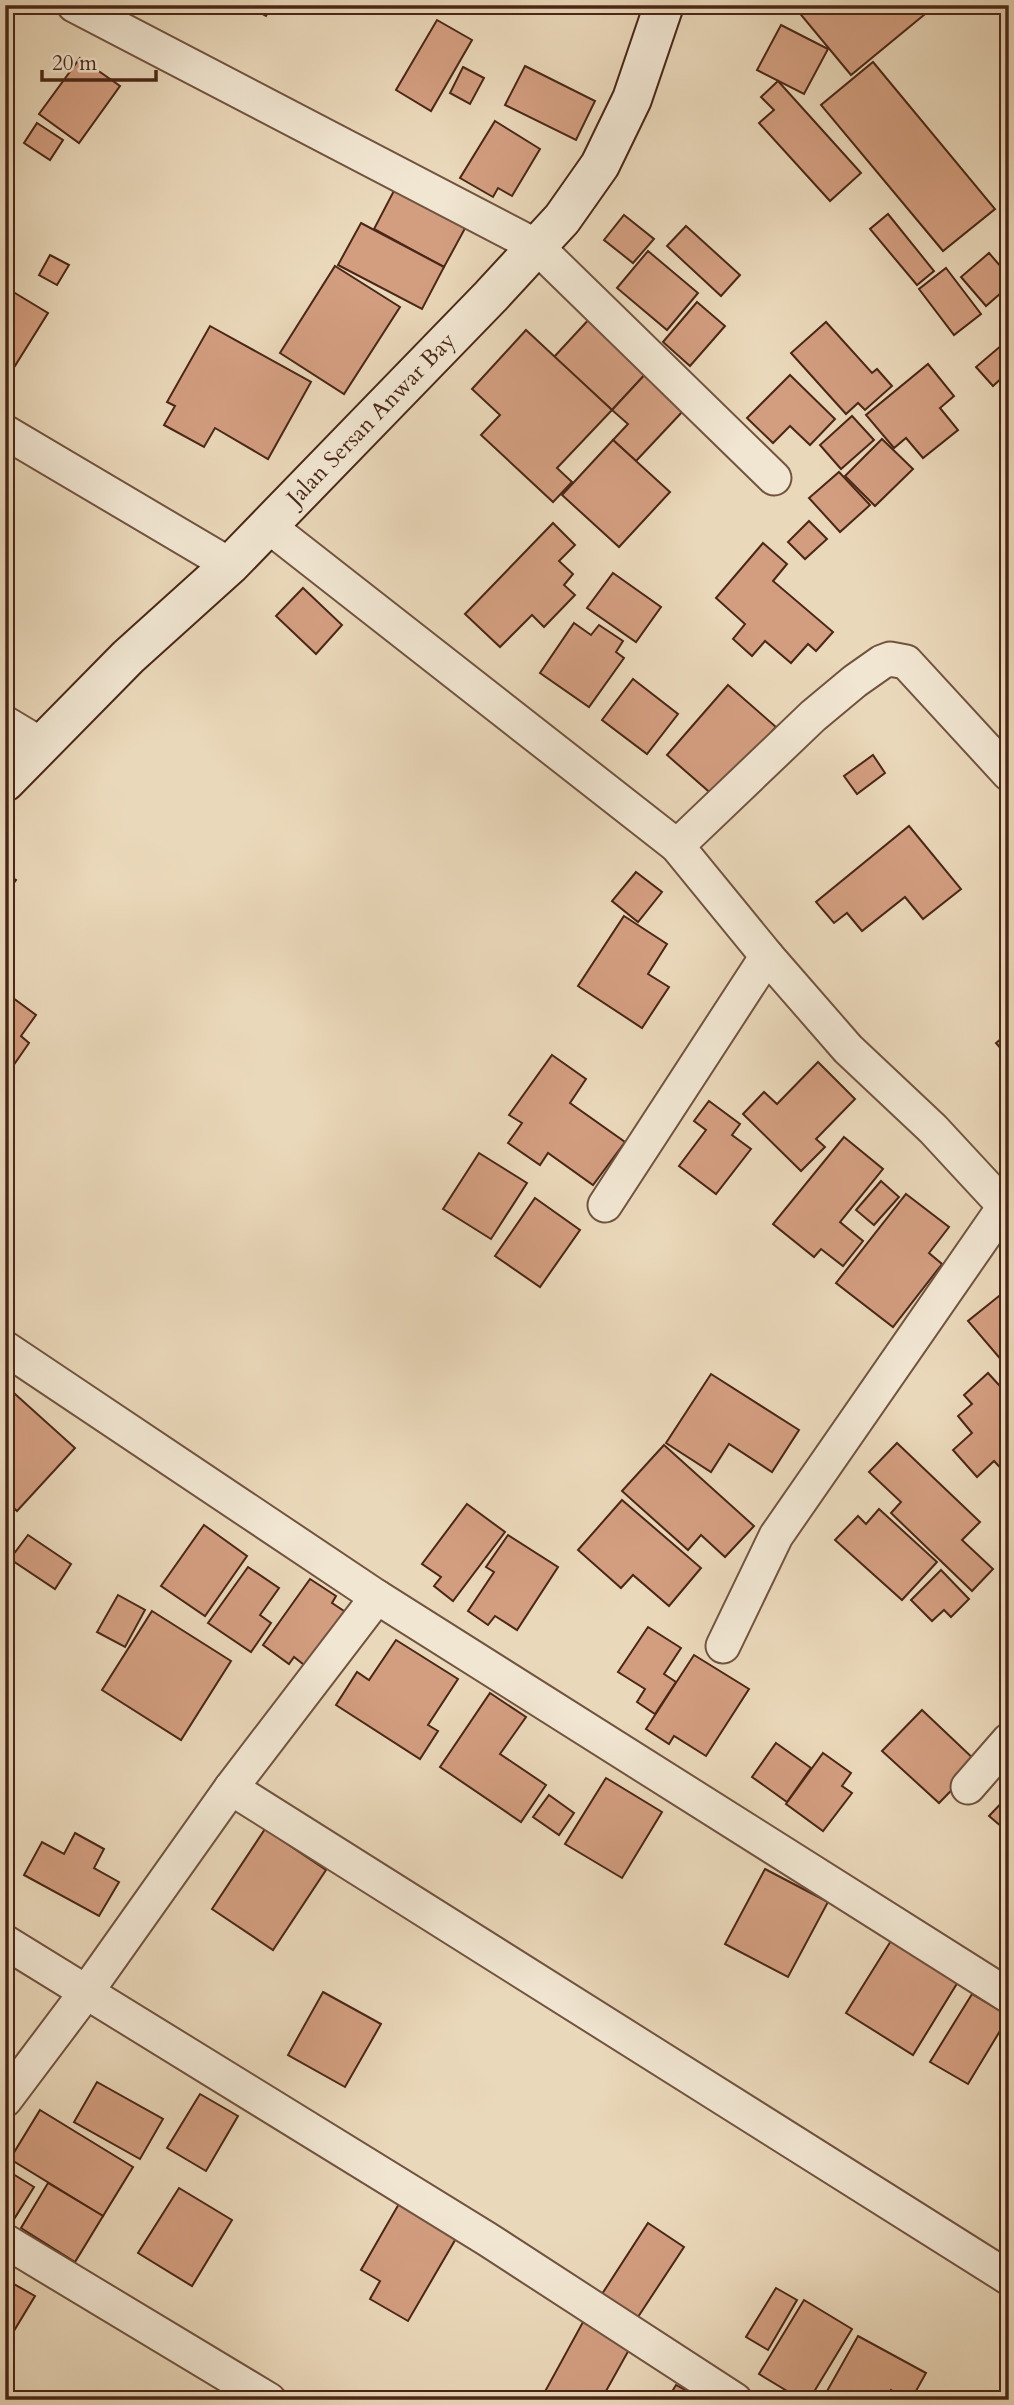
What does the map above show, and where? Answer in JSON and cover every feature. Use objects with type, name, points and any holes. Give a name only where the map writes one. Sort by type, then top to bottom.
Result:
[{"type":"main road","name":"Jalan Sersan Anwar Bay","points":[[5,782],[128,657],[230,565],[562,219],[600,165],[632,99],[664,5]]},
{"type":"street","points":[[74,5],[536,246],[774,478]]},
{"type":"street","points":[[5,432],[230,565]]},
{"type":"street","points":[[267,525],[677,846],[848,1049],[933,1129],[1006,1209],[922,1322],[776,1536],[723,1646]]},
{"type":"street","points":[[677,846],[813,716],[875,666],[890,659],[906,662],[1009,774]]},
{"type":"street","points":[[5,723],[40,744]]},
{"type":"street","points":[[605,1205],[767,956]]},
{"type":"street","points":[[5,1348],[377,1597],[1009,1996]]},
{"type":"street","points":[[5,2100],[87,1991],[231,1788],[377,1597]]},
{"type":"street","points":[[968,1787],[1009,1740]]},
{"type":"street","points":[[231,1788],[1009,2278]]},
{"type":"street","points":[[5,1942],[487,2239],[735,2400]]},
{"type":"street","points":[[5,2241],[269,2400]]},
{"type":"building","points":[[245,5],[272,5],[266,16]]},
{"type":"building","points":[[804,5],[936,5],[851,75],[797,10]]},
{"type":"building","points":[[437,20],[472,40],[431,111],[396,90]]},
{"type":"building","points":[[781,25],[828,49],[804,94],[757,70]]},
{"type":"building","points":[[80,58],[120,86],[79,143],[39,114]]},
{"type":"building","points":[[873,62],[995,209],[943,251],[821,105]]},
{"type":"building","points":[[525,66],[595,101],[576,140],[505,105]]},
{"type":"building","points":[[463,67],[484,78],[470,104],[450,93]]},
{"type":"building","points":[[778,81],[861,173],[830,201],[759,123],[774,110],[761,97]]},
{"type":"building","points":[[495,121],[540,149],[512,196],[498,188],[493,197],[460,178]]},
{"type":"building","points":[[37,123],[63,140],[50,160],[24,143]]},
{"type":"building","points":[[398,183],[469,221],[444,267],[374,229]]},
{"type":"building","points":[[888,214],[934,271],[917,285],[870,229]]},
{"type":"building","points":[[624,215],[654,239],[633,263],[604,240]]},
{"type":"building","points":[[361,223],[444,267],[422,309],[338,265]]},
{"type":"building","points":[[686,226],[740,275],[721,296],[667,246]]},
{"type":"building","points":[[648,251],[698,293],[667,330],[617,288]]},
{"type":"building","points":[[989,253],[1009,276],[1009,286],[986,306],[961,277]]},
{"type":"building","points":[[50,255],[69,265],[57,285],[39,275]]},
{"type":"building","points":[[335,266],[400,307],[344,394],[280,353]]},
{"type":"building","points":[[946,268],[981,314],[954,335],[919,289]]},
{"type":"building","points":[[5,287],[48,313],[8,377],[5,376]]},
{"type":"building","points":[[697,302],[725,326],[690,366],[663,342]]},
{"type":"building","points":[[592,316],[650,369],[612,410],[554,357]]},
{"type":"building","points":[[826,322],[872,373],[877,369],[892,386],[865,410],[858,403],[846,414],[791,353]]},
{"type":"building","points":[[1009,324],[1009,340],[1001,330]]},
{"type":"building","points":[[210,326],[311,382],[268,459],[215,428],[204,447],[164,425],[175,406],[167,402]]},
{"type":"building","points":[[526,330],[612,410],[557,468],[572,482],[553,502],[481,435],[500,415],[472,389]]},
{"type":"building","points":[[1003,344],[1009,350],[1009,379],[1005,375],[993,386],[976,367]]},
{"type":"building","points":[[928,364],[954,396],[940,408],[958,430],[923,458],[906,438],[894,448],[866,415]]},
{"type":"building","points":[[650,369],[668,386],[662,393],[683,411],[636,461],[613,440],[628,424],[612,410]]},
{"type":"building","points":[[790,375],[835,419],[810,445],[790,426],[773,443],[747,418]]},
{"type":"building","points":[[852,416],[874,440],[841,469],[820,445]]},
{"type":"building","points":[[882,439],[913,469],[875,506],[845,476]]},
{"type":"building","points":[[613,440],[670,492],[619,547],[562,495]]},
{"type":"building","points":[[839,472],[870,505],[840,532],[809,498]]},
{"type":"building","points":[[809,521],[827,539],[805,559],[788,542]]},
{"type":"building","points":[[553,523],[575,545],[559,561],[573,574],[564,585],[575,595],[544,627],[532,615],[500,647],[465,614]]},
{"type":"building","points":[[763,543],[787,564],[773,581],[833,632],[816,651],[808,644],[791,663],[765,641],[752,656],[733,639],[745,624],[716,598]]},
{"type":"building","points":[[613,573],[661,607],[636,642],[587,608]]},
{"type":"building","points":[[303,588],[342,625],[316,654],[276,616]]},
{"type":"building","points":[[574,623],[591,635],[599,625],[623,641],[616,652],[624,658],[589,707],[540,673]]},
{"type":"building","points":[[633,679],[678,714],[647,754],[602,720]]},
{"type":"building","points":[[728,685],[776,727],[714,796],[667,755]]},
{"type":"building","points":[[873,755],[885,773],[857,794],[844,776]]},
{"type":"building","points":[[909,826],[961,889],[923,919],[905,897],[862,931],[847,913],[834,923],[816,902]]},
{"type":"building","points":[[636,872],[662,892],[638,922],[612,901]]},
{"type":"building","points":[[5,873],[16,880],[5,895]]},
{"type":"building","points":[[624,916],[667,944],[648,974],[669,987],[642,1028],[578,986]]},
{"type":"building","points":[[5,992],[36,1015],[21,1036],[29,1043],[6,1076]]},
{"type":"building","points":[[1009,1032],[1009,1058],[996,1043]]},
{"type":"building","points":[[552,1055],[586,1079],[570,1103],[625,1142],[593,1185],[548,1153],[540,1165],[508,1143],[522,1123],[509,1115]]},
{"type":"building","points":[[818,1062],[855,1099],[816,1139],[825,1147],[801,1171],[743,1114],[764,1092],[777,1104]]},
{"type":"building","points":[[709,1101],[740,1124],[732,1135],[751,1149],[716,1194],[679,1166],[706,1130],[694,1121]]},
{"type":"building","points":[[844,1137],[883,1169],[840,1222],[863,1241],[843,1266],[821,1249],[814,1257],[773,1224]]},
{"type":"building","points":[[479,1153],[527,1183],[491,1239],[443,1209]]},
{"type":"building","points":[[881,1181],[899,1197],[874,1225],[856,1210]]},
{"type":"building","points":[[906,1194],[949,1227],[929,1253],[942,1264],[893,1327],[836,1283]]},
{"type":"building","points":[[535,1198],[580,1230],[540,1287],[495,1256]]},
{"type":"building","points":[[1009,1288],[1009,1369],[968,1321]]},
{"type":"building","points":[[988,1373],[1009,1396],[1009,1477],[994,1461],[977,1477],[953,1450],[972,1433],[958,1416],[972,1404],[964,1395]]},
{"type":"building","points":[[711,1374],[799,1430],[772,1472],[729,1444],[711,1472],[666,1443]]},
{"type":"building","points":[[5,1385],[75,1448],[17,1511],[5,1500]]},
{"type":"building","points":[[897,1443],[980,1522],[962,1540],[993,1569],[972,1591],[891,1513],[901,1502],[869,1472]]},
{"type":"building","points":[[664,1445],[754,1526],[725,1557],[701,1535],[688,1550],[622,1491]]},
{"type":"building","points":[[622,1500],[701,1568],[669,1606],[633,1575],[621,1588],[578,1550]]},
{"type":"building","points":[[467,1504],[505,1532],[453,1601],[434,1586],[441,1577],[422,1564]]},
{"type":"building","points":[[879,1509],[937,1562],[902,1600],[835,1540],[858,1516],[866,1524]]},
{"type":"building","points":[[204,1525],[247,1556],[205,1616],[161,1586]]},
{"type":"building","points":[[28,1535],[71,1564],[55,1589],[10,1559]]},
{"type":"building","points":[[508,1535],[558,1567],[517,1630],[495,1616],[488,1625],[468,1611],[494,1572],[486,1567]]},
{"type":"building","points":[[248,1567],[279,1588],[260,1615],[271,1623],[251,1652],[208,1623]]},
{"type":"building","points":[[941,1570],[969,1599],[951,1617],[944,1610],[932,1621],[911,1600]]},
{"type":"building","points":[[310,1579],[336,1596],[332,1603],[347,1613],[308,1668],[294,1657],[289,1664],[263,1645]]},
{"type":"building","points":[[118,1595],[145,1610],[125,1647],[97,1632]]},
{"type":"building","points":[[152,1611],[231,1661],[181,1740],[102,1690]]},
{"type":"building","points":[[648,1627],[681,1648],[664,1674],[676,1682],[655,1714],[637,1702],[645,1689],[618,1672]]},
{"type":"building","points":[[396,1640],[458,1679],[428,1725],[438,1731],[420,1759],[336,1705],[357,1672],[369,1680]]},
{"type":"building","points":[[694,1655],[749,1689],[706,1756],[674,1736],[669,1744],[646,1729]]},
{"type":"building","points":[[490,1693],[526,1717],[500,1754],[546,1785],[521,1822],[440,1767]]},
{"type":"building","points":[[922,1710],[978,1763],[939,1803],[882,1751]]},
{"type":"building","points":[[776,1743],[811,1768],[787,1802],[752,1777]]},
{"type":"building","points":[[823,1753],[851,1773],[842,1786],[852,1793],[823,1831],[786,1804]]},
{"type":"building","points":[[606,1778],[662,1812],[622,1878],[565,1844]]},
{"type":"building","points":[[549,1795],[574,1813],[559,1835],[533,1817]]},
{"type":"building","points":[[1009,1795],[1009,1833],[989,1816]]},
{"type":"building","points":[[265,1829],[326,1870],[273,1950],[212,1909]]},
{"type":"building","points":[[75,1833],[104,1849],[94,1868],[119,1882],[99,1916],[24,1875],[42,1842],[64,1854]]},
{"type":"building","points":[[765,1869],[828,1902],[788,1977],[725,1944]]},
{"type":"building","points":[[894,1936],[961,1977],[913,2055],[846,2013]]},
{"type":"building","points":[[323,1992],[381,2024],[345,2087],[288,2055]]},
{"type":"building","points":[[972,1994],[1009,2016],[968,2084],[930,2062]]},
{"type":"building","points":[[97,2082],[163,2119],[140,2159],[74,2122]]},
{"type":"building","points":[[200,2094],[238,2116],[206,2171],[167,2148]]},
{"type":"building","points":[[40,2110],[133,2167],[103,2216],[10,2159]]},
{"type":"building","points":[[5,2169],[34,2187],[11,2224],[5,2220]]},
{"type":"building","points":[[48,2183],[103,2216],[75,2262],[21,2228]]},
{"type":"building","points":[[179,2188],[232,2220],[192,2286],[138,2253]]},
{"type":"building","points":[[400,2202],[458,2235],[408,2321],[370,2299],[380,2281],[361,2270]]},
{"type":"building","points":[[648,2223],[684,2247],[638,2317],[602,2294]]},
{"type":"building","points":[[5,2279],[35,2296],[9,2339],[5,2336]]},
{"type":"building","points":[[776,2288],[797,2300],[768,2350],[746,2337]]},
{"type":"building","points":[[804,2300],[852,2329],[809,2400],[802,2400],[759,2374]]},
{"type":"building","points":[[583,2322],[630,2348],[601,2400],[548,2400],[542,2397]]},
{"type":"building","points":[[858,2336],[926,2373],[911,2400],[891,2390],[886,2400],[822,2400]]},
{"type":"building","points":[[676,2385],[703,2400],[667,2400]]}]
